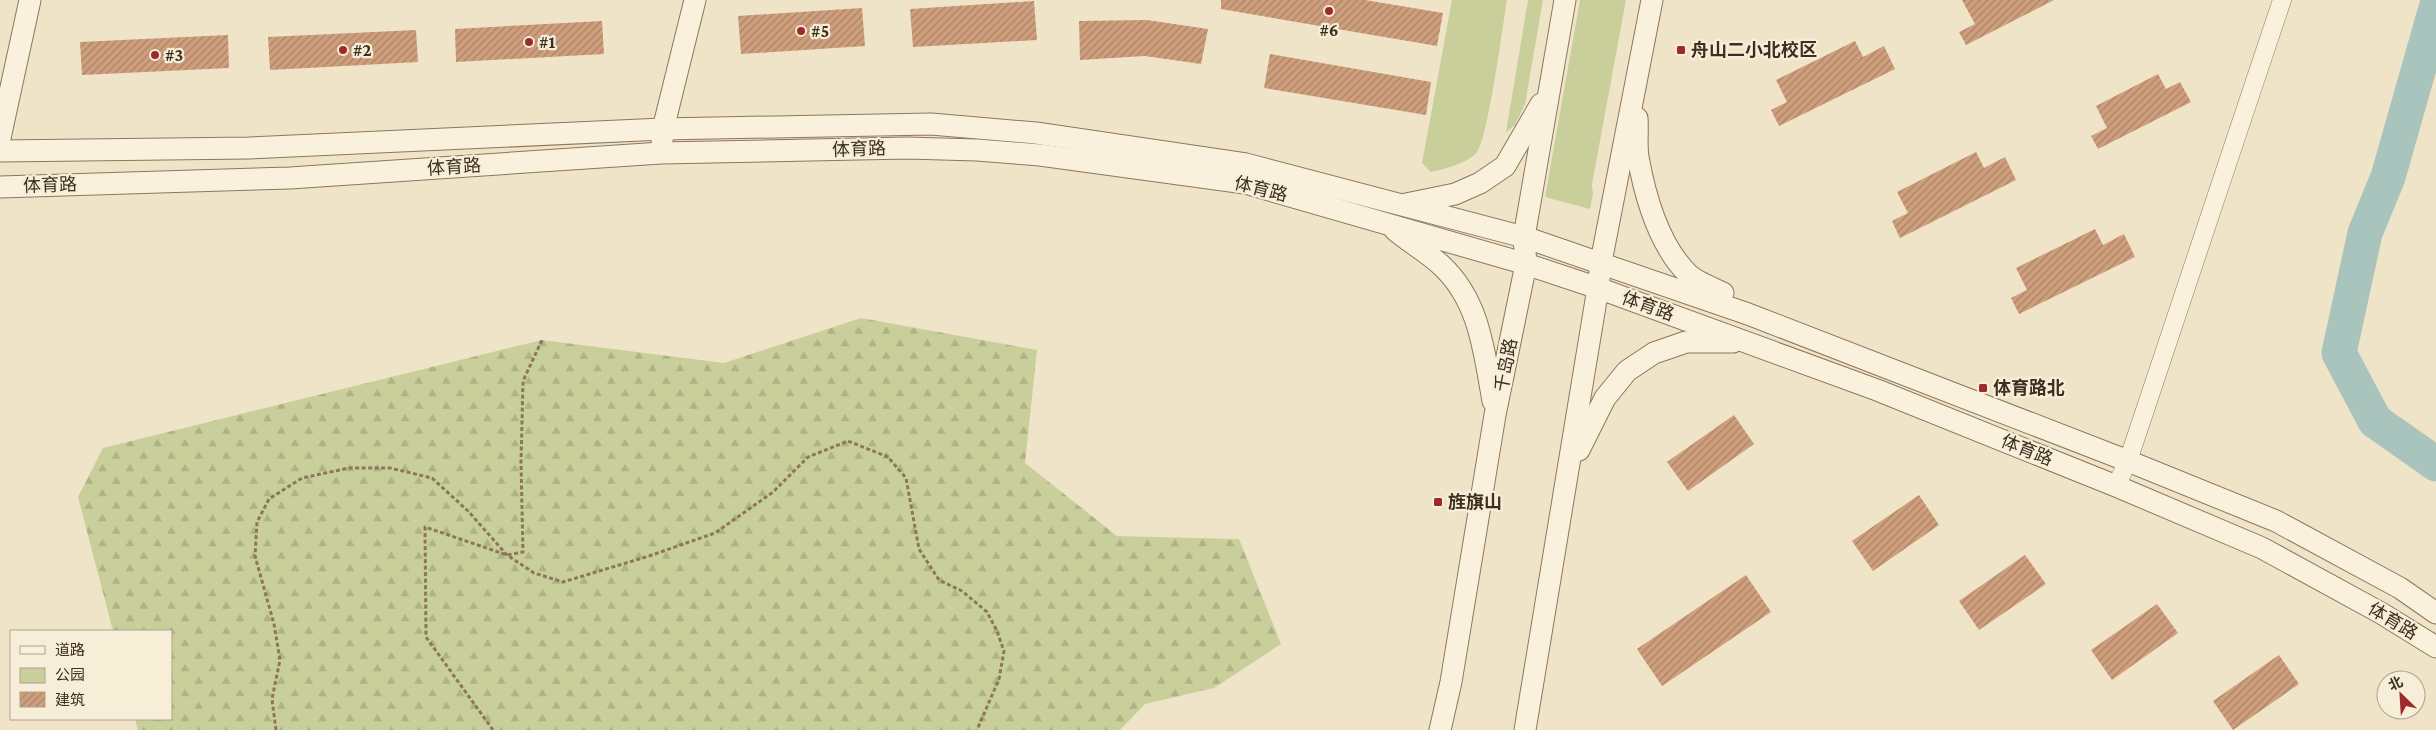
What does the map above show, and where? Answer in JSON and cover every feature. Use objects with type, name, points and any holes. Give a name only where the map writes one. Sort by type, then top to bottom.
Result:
[{"type":"street","points":[[0,138],[30,0]]},
{"type":"street","points":[[661,154],[663,129],[695,0]]},
{"type":"street","name":"千岛路","points":[[1440,730],[1451,682],[1496,415],[1526,264],[1524,237],[1565,0]]},
{"type":"street","points":[[1525,730],[1598,288],[1600,262],[1652,0]]},
{"type":"street","points":[[2116,486],[2128,461],[2282,0]]},
{"type":"street","points":[[1635,83],[1638,155],[1649,198],[1662,234],[1674,258],[1690,276],[1720,292],[1794,324],[1814,339]]},
{"type":"street","points":[[1403,205],[1414,200],[1455,194],[1480,183],[1505,166],[1550,86]]},
{"type":"street","name":"体育路","points":[[0,151],[249,148],[663,129],[932,124],[1036,133],[1246,164],[1524,237],[1600,262],[1814,339],[2128,461],[2276,521],[2400,588],[2436,613]]},
{"type":"street","name":"体育路","points":[[0,187],[290,178],[661,154],[907,148],[977,150],[1040,155],[1245,183],[1526,264],[1598,288],[1878,390],[2116,486],[2262,548],[2381,612],[2436,647]]},
{"type":"street","points":[[1386,224],[1440,264],[1463,290],[1476,318],[1487,356],[1496,415]]},
{"type":"street","points":[[1566,481],[1585,436],[1605,398],[1627,371],[1654,353],[1686,342],[1744,341]]},
{"type":"path","points":[[507,556],[524,552],[520,463],[523,382],[542,340]]},
{"type":"path","points":[[493,730],[426,638],[425,527],[507,556],[534,573],[563,582],[649,556],[715,533],[772,492],[808,457],[848,440],[888,457],[906,478],[919,549],[939,580],[962,591],[987,612],[997,631],[1004,651],[999,679],[977,730]]},
{"type":"path","points":[[276,730],[272,699],[280,660],[274,624],[255,556],[257,522],[269,499],[302,478],[349,468],[390,468],[432,478],[468,511],[507,556]]},
{"type":"green space","points":[[1452,0],[1507,0],[1490,105],[1481,143],[1477,152],[1468,159],[1431,172],[1422,163]]},
{"type":"green space","points":[[1528,0],[1543,0],[1525,104],[1515,125],[1506,132]]},
{"type":"green space","points":[[1580,0],[1626,0],[1592,184],[1593,194],[1590,209],[1545,197]]},
{"type":"green space","points":[[861,318],[1037,350],[1025,463],[1117,536],[1239,539],[1281,644],[1214,688],[1145,704],[1120,730],[138,730],[135,720],[172,720],[172,630],[113,630],[78,497],[103,448],[542,340],[724,363]]},
{"type":"building","points":[[1221,0],[1365,0],[1443,13],[1437,46],[1221,9]]},
{"type":"building","points":[[1962,0],[2054,0],[1966,45],[1959,32],[1975,24]]},
{"type":"building","points":[[1034,1],[1037,40],[913,47],[910,9]]},
{"type":"building","name":"#5","points":[[862,8],[865,46],[741,54],[738,16]]},
{"type":"building","points":[[1147,20],[1208,29],[1201,64],[1145,56],[1080,60],[1079,21]]},
{"type":"building","name":"#1","points":[[602,21],[604,54],[456,62],[455,29]]},
{"type":"building","name":"#2","points":[[416,30],[418,62],[270,70],[268,37]]},
{"type":"building","name":"#3","points":[[228,35],[229,68],[82,75],[80,42]]},
{"type":"building","points":[[1855,41],[1863,57],[1884,46],[1895,69],[1779,126],[1771,110],[1787,102],[1776,80]]},
{"type":"building","points":[[1270,54],[1431,82],[1426,115],[1264,88]]},
{"type":"building","points":[[2158,74],[2166,89],[2180,82],[2191,102],[2098,149],[2091,136],[2107,128],[2096,106]]},
{"type":"building","points":[[1976,152],[1984,168],[2005,157],[2016,180],[1900,238],[1892,221],[1908,213],[1897,192]]},
{"type":"building","points":[[2095,229],[2103,245],[2124,234],[2135,257],[2019,314],[2011,298],[2027,290],[2016,268]]},
{"type":"building","points":[[1734,415],[1754,444],[1688,491],[1667,462]]},
{"type":"building","points":[[1919,495],[1939,525],[1873,571],[1852,541]]},
{"type":"building","points":[[2025,555],[2046,584],[1979,630],[1959,601]]},
{"type":"building","points":[[1746,575],[1771,612],[1662,686],[1637,649]]},
{"type":"building","points":[[2157,604],[2178,633],[2112,680],[2091,650]]},
{"type":"building","points":[[2279,655],[2299,684],[2233,730],[2213,701]]},
{"type":"waterway","points":[[2436,8],[2388,177],[2365,233],[2339,353],[2375,421],[2436,464]]},
{"type":"place","name":"#6","points":[[1329,11]]},
{"type":"place","name":"#5","points":[[801,31]]},
{"type":"place","name":"#1","points":[[529,42]]},
{"type":"place","name":"#2","points":[[343,50]]},
{"type":"place","name":"舟山二小北校区","points":[[1681,50]]},
{"type":"place","name":"#3","points":[[155,55]]},
{"type":"place","name":"体育路北","points":[[1983,388]]},
{"type":"place","name":"旌旗山","points":[[1438,502]]}]
